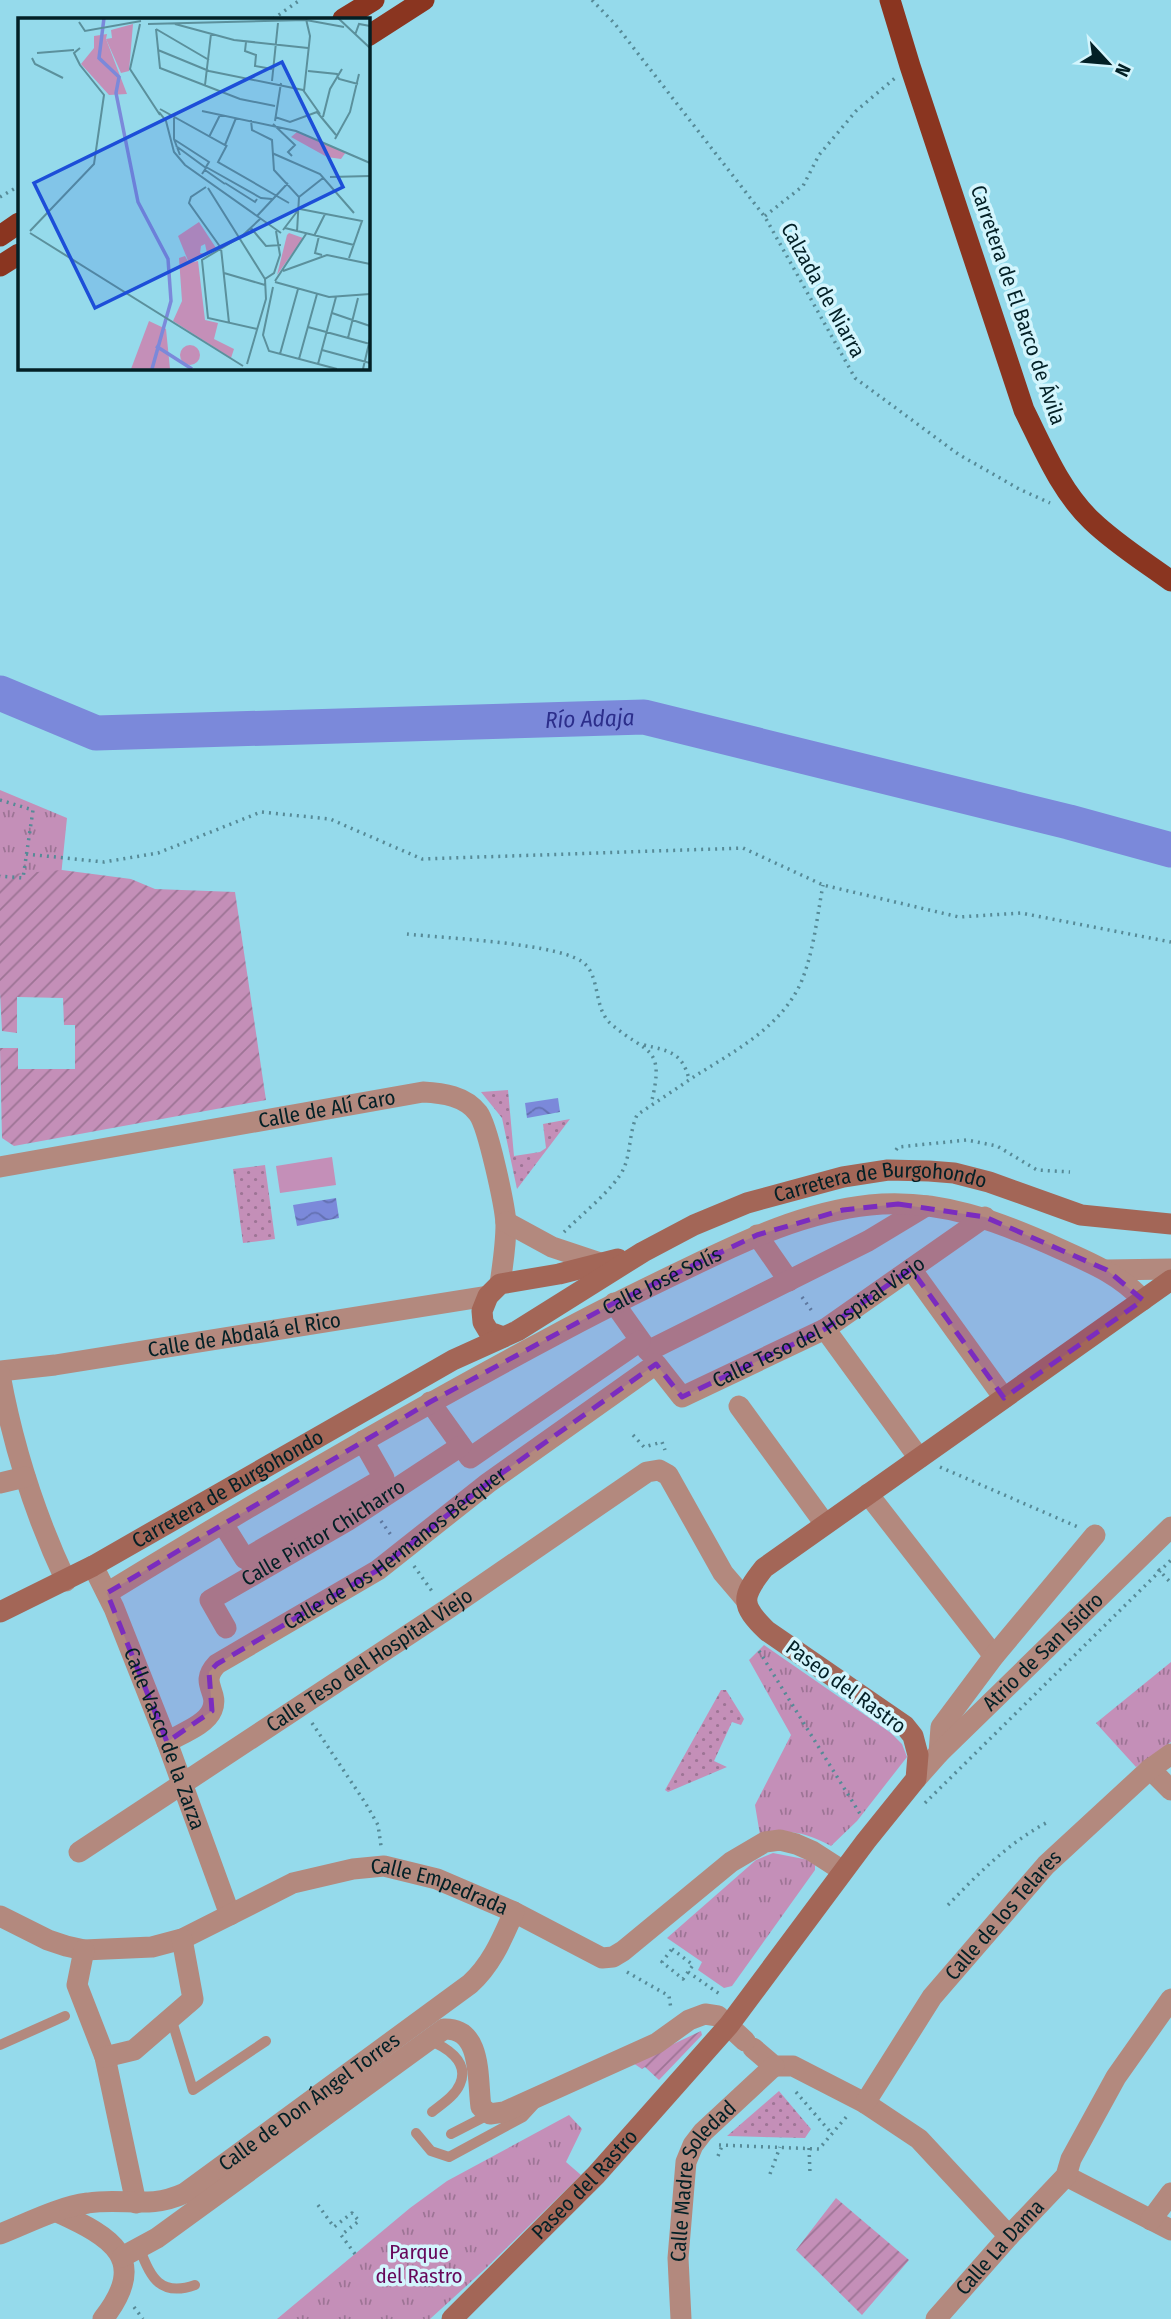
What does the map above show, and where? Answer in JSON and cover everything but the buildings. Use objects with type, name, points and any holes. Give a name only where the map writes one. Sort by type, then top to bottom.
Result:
[{"type":"highway","points":[[345,18],[374,0]]},
{"type":"highway","points":[[369,35],[424,0]]},
{"type":"highway","name":"Carretera de El Barco de Ávila","points":[[890,0],[1024,410],[1048,460],[1091,521],[1171,581]]},
{"type":"highway","points":[[0,236],[18,224]]},
{"type":"highway","points":[[0,266],[18,255]]},
{"type":"main road","name":"Carretera de Burgohondo","points":[[0,1612],[66,1581],[453,1360],[503,1337],[643,1252],[694,1225],[747,1203],[821,1182],[888,1170],[954,1173],[989,1182],[1081,1215],[1171,1224]]},
{"type":"main road","name":"Carretera de Burgohondo","points":[[1124,1220],[1171,1211]]},
{"type":"main road","name":"Carretera de Burgohondo","points":[[494,1290],[536,1277],[603,1264],[643,1252]]},
{"type":"main road","points":[[536,1277],[549,1292],[552,1299],[551,1310]]},
{"type":"main road","points":[[746,1600],[751,1584],[764,1568],[1171,1280]]},
{"type":"main road","points":[[494,1290],[482,1311],[483,1322],[489,1332],[503,1337]]},
{"type":"main road","name":"Carretera de Burgohondo","points":[[453,1360],[483,1322]]},
{"type":"main road","name":"Paseo del Rastro","points":[[452,2319],[596,2175],[729,2025],[843,1871],[916,1779],[918,1755],[913,1736],[905,1726],[767,1631],[750,1615],[746,1600]]},
{"type":"street","name":"Calle de Alí Caro","points":[[0,1167],[424,1092],[445,1094],[463,1101],[478,1113],[487,1132],[506,1223],[494,1290]]},
{"type":"street","name":"Calle José Solís","points":[[107,1593],[430,1402],[614,1303],[757,1235],[804,1218],[857,1207],[898,1204],[926,1206],[985,1217],[1107,1270]]},
{"type":"street","name":"Calle de los Hermanos Bécquer","points":[[167,1742],[204,1720],[212,1711],[214,1700],[208,1681],[209,1672],[217,1664],[378,1570],[399,1547],[488,1483],[648,1352],[868,1241],[926,1206]]},
{"type":"street","name":"Calle Teso del Hospital Viejo","points":[[614,1303],[682,1397],[825,1329],[985,1217]]},
{"type":"street","points":[[506,1223],[552,1248],[603,1264]]},
{"type":"street","points":[[757,1235],[789,1281]]},
{"type":"street","points":[[911,1269],[1004,1398]]},
{"type":"street","points":[[1107,1270],[1171,1269]]},
{"type":"street","points":[[1107,1270],[1129,1284],[1143,1300]]},
{"type":"street","name":"Calle de Abdalá el Rico","points":[[0,1373],[494,1290]]},
{"type":"street","points":[[825,1329],[919,1458]]},
{"type":"street","name":"Calle Pintor Chicharro","points":[[226,1628],[210,1601],[370,1506],[648,1352]]},
{"type":"street","points":[[0,1373],[16,1448],[48,1542],[66,1581]]},
{"type":"street","points":[[430,1402],[465,1452]]},
{"type":"street","points":[[739,1406],[825,1524]]},
{"type":"street","points":[[223,1524],[245,1559],[384,1478],[363,1441]]},
{"type":"street","points":[[662,1463],[723,1573],[746,1600]]},
{"type":"street","name":"Calle Teso del Hospital Viejo","points":[[79,1852],[184,1785],[662,1463]]},
{"type":"street","points":[[0,1482],[25,1476]]},
{"type":"street","points":[[868,1494],[994,1656]]},
{"type":"street","name":"Atrio de San Isidro","points":[[916,1779],[939,1753],[1171,1527]]},
{"type":"street","points":[[939,1753],[941,1727],[994,1656],[1096,1535]]},
{"type":"street","name":"Calle Vasco de la Zarza","points":[[93,1566],[107,1593],[184,1785],[229,1915]]},
{"type":"street","name":"Calle de los Telares","points":[[859,2107],[932,1997],[1046,1865],[1150,1769],[1171,1754]]},
{"type":"street","points":[[1150,1769],[1171,1790]]},
{"type":"street","points":[[602,1958],[613,1957],[623,1951],[731,1862],[765,1842],[780,1840],[796,1844],[843,1871]]},
{"type":"street","name":"Calle Empedrada","points":[[0,1916],[48,1940],[84,1950],[152,1947],[182,1939],[293,1883],[353,1869],[384,1866],[437,1879],[514,1912],[602,1958]]},
{"type":"street","name":"Calle de Don Ángel Torres","points":[[0,2234],[84,2203],[105,2200],[154,2204],[185,2193],[470,1984],[484,1972],[495,1955],[514,1912]]},
{"type":"street","points":[[105,2057],[134,2050],[193,1999],[182,1939]]},
{"type":"street","points":[[84,1950],[77,1985],[105,2057],[136,2203]]},
{"type":"street","points":[[1171,1999],[1116,2077],[1071,2159],[1066,2176],[1171,2230]]},
{"type":"street","points":[[490,2114],[504,2112],[657,2043],[689,2020],[705,2014],[718,2016],[774,2066],[793,2066],[859,2107],[919,2138],[1009,2236]]},
{"type":"street","name":"Calle de Don Ángel Torres","points":[[131,2253],[444,2029],[457,2029],[467,2037],[473,2049],[481,2107],[490,2114]]},
{"type":"street","name":"Calle Madre Soledad","points":[[681,2319],[678,2258],[685,2175],[692,2145],[774,2066]]},
{"type":"street","name":"Calle La Dama","points":[[936,2319],[1066,2176]]},
{"type":"street","points":[[1151,2220],[1171,2193]]},
{"type":"street","points":[[57,2212],[95,2230],[131,2253],[122,2290],[103,2319]]},
{"type":"lane","points":[[0,2045],[65,2016]]},
{"type":"lane","points":[[171,2018],[194,2090],[266,2041]]},
{"type":"lane","points":[[427,2040],[449,2050],[458,2060],[462,2072],[460,2084],[451,2097],[432,2112]]},
{"type":"lane","points":[[416,2133],[431,2151],[449,2157],[523,2117],[542,2095]]},
{"type":"lane","points":[[451,2134],[490,2114]]},
{"type":"lane","points":[[131,2253],[155,2281],[167,2289],[182,2290],[195,2285]]},
{"type":"path","points":[[274,18],[300,0]]},
{"type":"path","name":"Calzada de Niarra","points":[[592,0],[615,24],[765,217],[855,378],[958,454],[1019,489],[1055,505]]},
{"type":"path","points":[[765,217],[803,186],[819,155],[856,111],[910,66]]},
{"type":"path","points":[[0,197],[18,187]]},
{"type":"path","points":[[0,800],[33,810],[23,878],[0,876]]},
{"type":"path","points":[[26,854],[104,862],[158,853],[261,812],[330,819],[422,859],[743,848],[823,885],[959,917],[1021,913],[1171,942]]},
{"type":"path","points":[[552,1248],[624,1168],[631,1129],[637,1115],[754,1038],[775,1021],[801,982],[812,948],[823,885]]},
{"type":"path","points":[[407,934],[547,949],[580,960],[588,967],[604,1016],[653,1055],[656,1086],[651,1106]]},
{"type":"path","points":[[642,1044],[671,1052],[685,1063],[689,1080]]},
{"type":"path","points":[[888,1170],[898,1147],[967,1140],[997,1146],[1037,1170],[1070,1172]]},
{"type":"path","points":[[789,1281],[825,1329]]},
{"type":"path","points":[[633,1435],[644,1447],[662,1442],[662,1463]]},
{"type":"path","points":[[919,1458],[1096,1535]]},
{"type":"path","points":[[370,1506],[446,1609]]},
{"type":"path","points":[[923,1804],[1171,1560]]},
{"type":"path","points":[[1160,1570],[1171,1583]]},
{"type":"path","points":[[767,1631],[756,1646],[864,1821]]},
{"type":"path","points":[[301,1706],[378,1825],[384,1866]]},
{"type":"path","points":[[948,1905],[990,1861],[1022,1836],[1046,1823]]},
{"type":"path","points":[[672,1949],[693,1965],[688,1972],[683,1979],[662,1962],[672,1949]]},
{"type":"path","points":[[602,1958],[670,1996],[671,2007],[657,2043]]},
{"type":"path","points":[[688,1972],[743,2008]]},
{"type":"path","points":[[774,2066],[832,2134]]},
{"type":"path","points":[[692,2145],[819,2148],[859,2107]]},
{"type":"path","points":[[836,2129],[842,2134]]},
{"type":"path","points":[[718,2156],[722,2146]]},
{"type":"path","points":[[770,2174],[780,2147]]},
{"type":"path","points":[[809,2148],[810,2174]]},
{"type":"path","points":[[318,2205],[334,2227],[352,2213],[359,2221],[341,2235],[355,2254]]},
{"type":"highlighted area","points":[[898,1204],[985,1217],[1107,1270],[1143,1300],[1004,1398],[911,1269],[825,1329],[682,1397],[656,1364],[488,1483],[378,1570],[217,1664],[209,1672],[212,1711],[167,1742],[107,1593],[430,1402],[614,1303],[757,1235],[843,1210]]},
{"type":"green space","points":[[0,790],[67,818],[61,876],[0,876]]},
{"type":"green space","points":[[62,870],[131,879],[155,889],[235,892],[266,1100],[14,1146],[2,1138],[0,1048],[18,1048],[18,1069],[75,1069],[75,1025],[64,1025],[63,998],[17,997],[17,1033],[2,1031],[0,875]]},
{"type":"green space","points":[[508,1090],[514,1156],[540,1152],[546,1148],[543,1124],[570,1119],[517,1189],[502,1118],[481,1092]]},
{"type":"green space","points":[[332,1157],[336,1185],[280,1193],[276,1166]]},
{"type":"green space","points":[[265,1165],[275,1239],[243,1243],[233,1169]]},
{"type":"green space","points":[[764,1645],[891,1733],[902,1744],[907,1757],[857,1821],[831,1846],[797,1833],[760,1835],[755,1805],[791,1735],[749,1660]]},
{"type":"green space","points":[[1171,1662],[1171,1742],[1136,1767],[1096,1723]]},
{"type":"green space","points":[[721,1690],[726,1690],[744,1719],[741,1725],[732,1722],[714,1761],[727,1767],[668,1792],[665,1790]]},
{"type":"green space","points":[[773,1853],[809,1860],[815,1865],[815,1870],[732,1986],[724,1988],[698,1970],[702,1962],[667,1938],[756,1860]]},
{"type":"green space","points":[[701,2031],[702,2035],[659,2080],[645,2067],[642,2069],[633,2063]]},
{"type":"green space","points":[[779,2091],[811,2129],[805,2138],[727,2136]]},
{"type":"green space","name":"Parque del Rastro","points":[[569,2115],[582,2129],[566,2162],[581,2175],[430,2319],[277,2319],[410,2208],[447,2181]]},
{"type":"green space","points":[[836,2198],[909,2260],[862,2315],[796,2250]]},
{"type":"water","points":[[558,1098],[560,1112],[527,1118],[525,1103]]},
{"type":"water","points":[[336,1198],[339,1218],[297,1226],[293,1205]]},
{"type":"waterway","name":"Río Adaja","points":[[0,693],[96,733],[644,717],[1069,822],[1171,850]]}]
